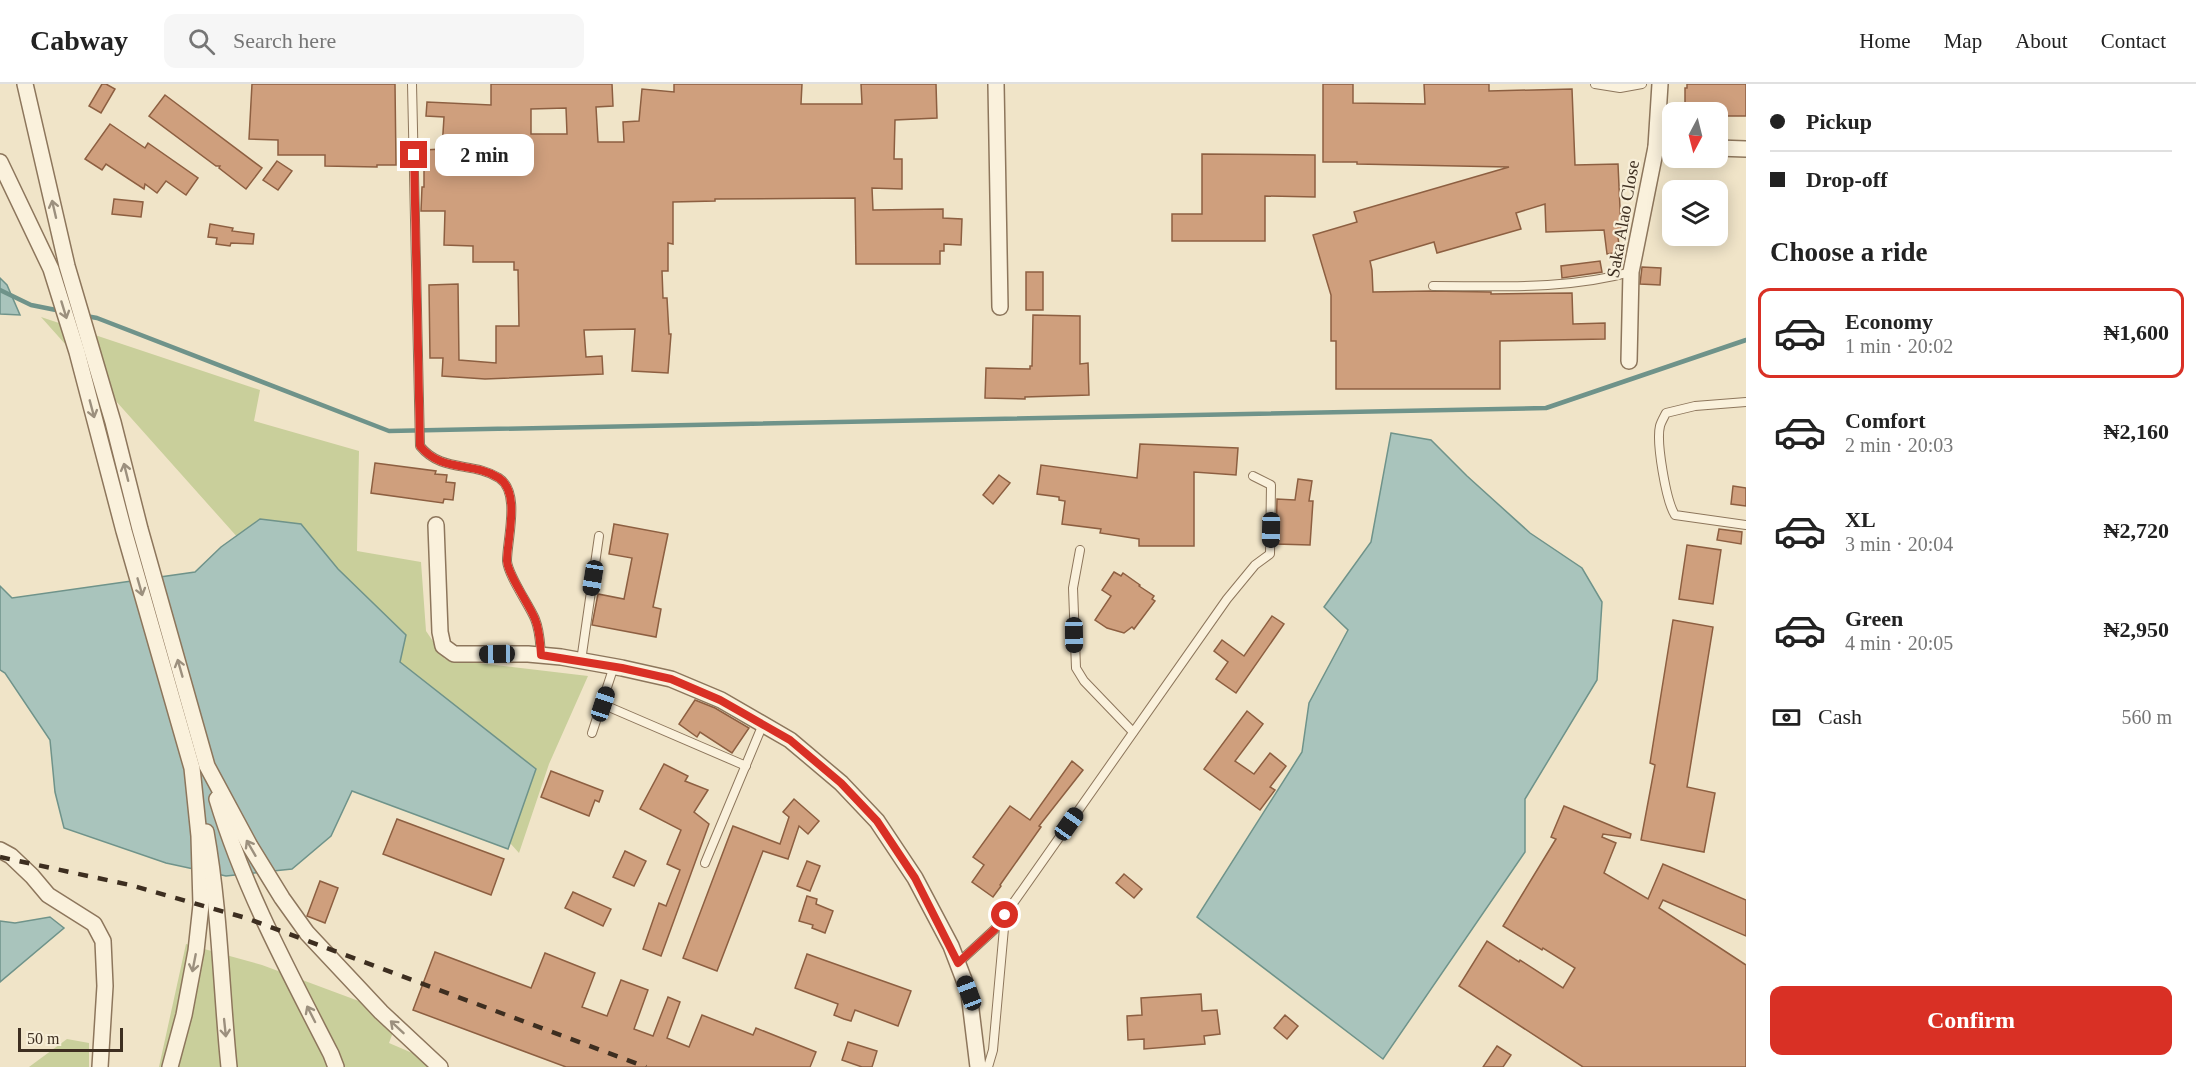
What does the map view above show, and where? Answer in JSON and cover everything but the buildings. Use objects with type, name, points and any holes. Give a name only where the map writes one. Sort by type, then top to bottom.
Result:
[{"type":"street","points":[[26,84],[84,350],[199,767],[255,904],[336,1067]]},
{"type":"street","points":[[996,84],[999,307]]},
{"type":"street","name":"Saka Alao Close","points":[[1629,361],[1631,272],[1656,147],[1660,84]]},
{"type":"street","points":[[1656,147],[1662,147]]},
{"type":"street","points":[[1728,148],[1746,149]]},
{"type":"street","points":[[0,162],[51,269],[84,350]]},
{"type":"street","points":[[436,525],[440,632],[442,646],[454,654],[541,655],[614,666],[671,679],[720,700],[764,724],[790,740],[833,776],[877,821],[915,878],[958,963],[969,993],[978,1067]]},
{"type":"street","points":[[199,767],[282,898],[307,933],[381,1012],[440,1067]]},
{"type":"street","points":[[170,1067],[186,1004],[196,951],[201,905],[199,767]]},
{"type":"street","points":[[199,767],[203,814],[217,907],[221,992],[229,1067]]},
{"type":"street","points":[[0,850],[11,856],[48,895],[94,924],[103,941],[105,986],[100,1067]]},
{"type":"lane","points":[[412,84],[420,446],[426,453],[446,464],[475,468],[501,479],[512,500],[507,564],[535,618],[540,634],[541,655]]},
{"type":"lane","points":[[1594,84],[1620,88],[1642,84]]},
{"type":"lane","points":[[1433,286],[1552,285],[1607,278],[1631,272]]},
{"type":"lane","points":[[1746,402],[1695,406],[1666,413],[1659,427],[1665,482],[1675,515],[1746,525]]},
{"type":"lane","points":[[958,963],[995,929],[1227,599],[1250,571],[1270,554],[1271,485],[1253,476]]},
{"type":"lane","points":[[581,661],[599,536]]},
{"type":"lane","points":[[1080,550],[1073,588],[1076,668],[1084,681],[1133,732]]},
{"type":"lane","points":[[592,733],[614,666]]},
{"type":"lane","points":[[603,704],[746,766]]},
{"type":"lane","points":[[705,863],[764,724]]},
{"type":"lane","points":[[988,1067],[993,1050],[1005,915]]},
{"type":"green space","points":[[41,317],[260,390],[254,421],[359,451],[357,551],[421,562],[426,631],[445,659],[588,676],[549,764],[519,853]]},
{"type":"green space","points":[[186,944],[262,965],[399,1016],[389,1043],[445,1067],[159,1067]]},
{"type":"green space","points":[[67,1039],[89,1043],[89,1067],[29,1067]]},
{"type":"water","points":[[0,278],[7,285],[20,315],[0,314]]},
{"type":"water","points":[[1391,433],[1431,440],[1530,533],[1582,568],[1602,602],[1597,680],[1525,799],[1525,852],[1383,1059],[1197,917],[1302,752],[1309,703],[1348,630],[1324,607],[1371,542]]},
{"type":"water","points":[[260,519],[301,524],[338,569],[406,635],[400,662],[536,769],[508,849],[352,791],[331,836],[292,869],[226,876],[166,863],[64,828],[55,792],[50,740],[5,673],[0,670],[0,586],[12,598],[195,572],[221,547]]},
{"type":"water","points":[[50,917],[64,928],[0,982],[0,921],[15,923]]},
{"type":"waterway","points":[[0,290],[31,305],[61,311]]},
{"type":"waterway","points":[[86,316],[97,318],[389,431],[1546,408],[1746,340]]},
{"type":"railway","points":[[0,857],[130,885],[246,918],[646,1067]]},
{"type":"route","points":[[414,155],[420,446],[426,453],[446,464],[475,468],[501,479],[512,500],[507,564],[535,618],[540,634],[541,655],[622,668],[671,679],[720,700],[790,740],[841,783],[877,821],[915,878],[958,963],[995,929],[1005,915]]}]
